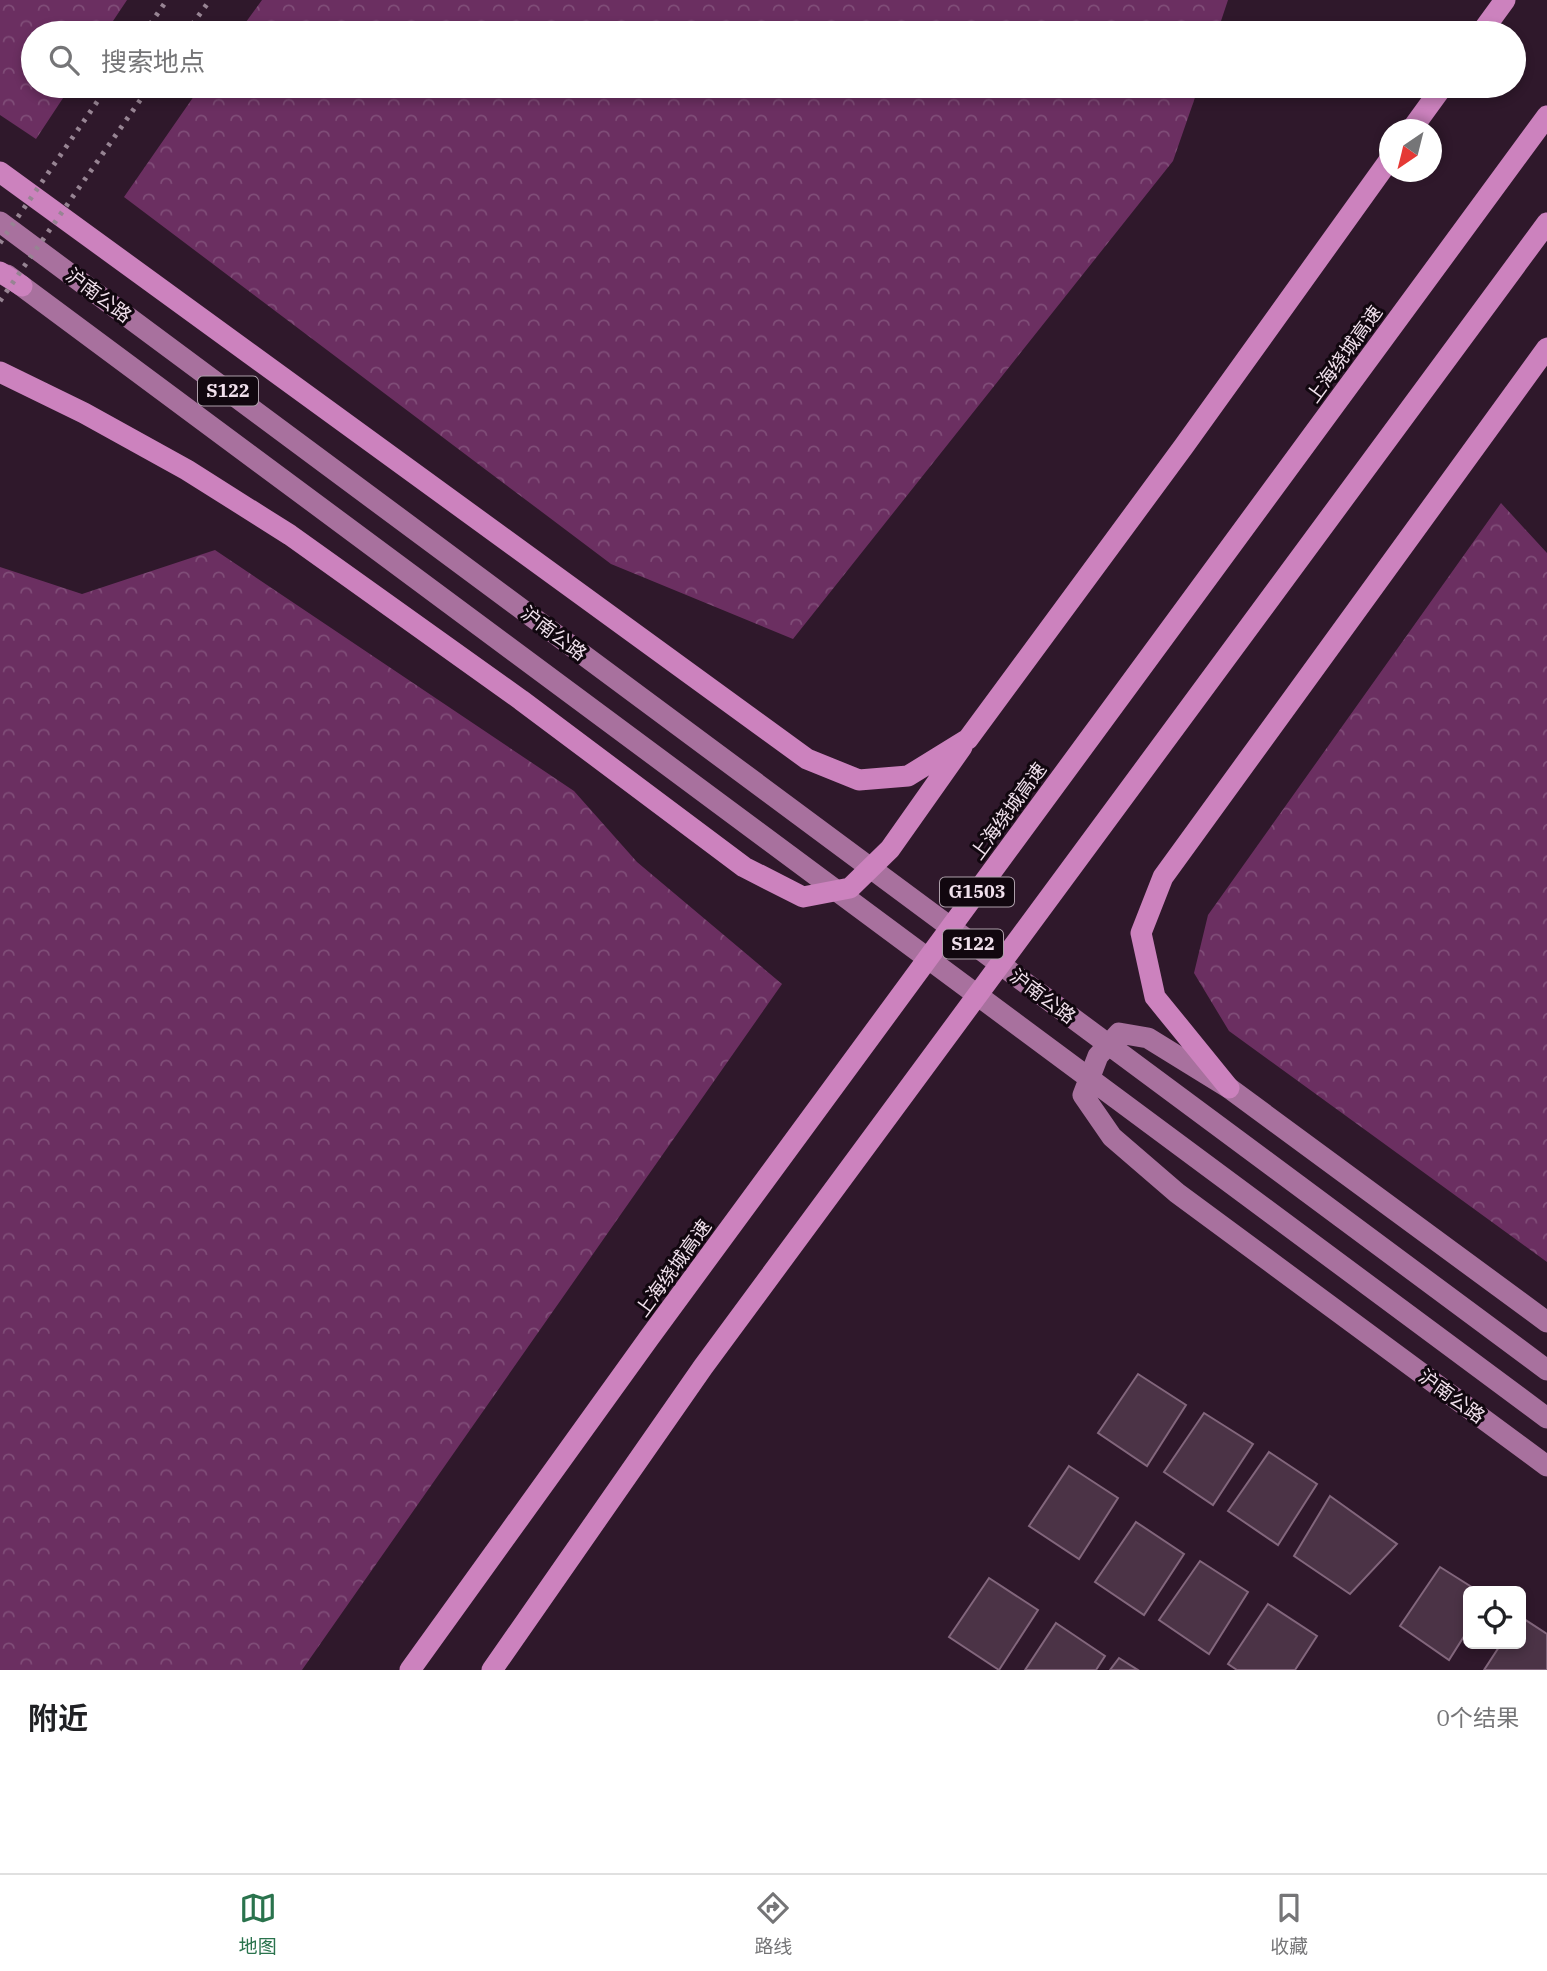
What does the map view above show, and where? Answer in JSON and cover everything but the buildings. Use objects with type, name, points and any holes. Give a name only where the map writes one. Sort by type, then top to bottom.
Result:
[{"type":"highway","points":[[1490,21],[1506,0]]},
{"type":"highway","points":[[1419,119],[1434,98]]},
{"type":"highway","name":"上海绕城高速","points":[[410,1670],[666,1316],[1547,116]]},
{"type":"highway","points":[[0,172],[807,759],[859,780],[908,776],[968,739]]},
{"type":"highway","points":[[0,372],[84,413],[187,470],[290,535],[521,700],[744,867],[803,897],[850,888],[890,849],[1379,174]]},
{"type":"highway","name":"G1503","points":[[492,1670],[703,1367],[1547,223]]},
{"type":"highway","points":[[0,271],[22,286]]},
{"type":"highway","points":[[1229,1088],[1155,997],[1141,933],[1163,877],[1547,348]]},
{"type":"main road","name":"沪南公路","points":[[0,222],[1547,1370]]},
{"type":"main road","name":"沪南公路","points":[[22,286],[1547,1418]]},
{"type":"main road","name":"沪南公路","points":[[1547,1322],[1229,1088],[1147,1038],[1119,1033],[1098,1056],[1083,1095],[1112,1137],[1177,1193],[1547,1466]]},
{"type":"green space","points":[[0,0],[127,0],[113,21],[21,21],[21,98],[63,98],[36,139],[0,115]]},
{"type":"green space","points":[[262,0],[1228,0],[1221,21],[247,21]]},
{"type":"green space","points":[[193,98],[1195,98],[1173,161],[793,639],[611,564],[124,197]]},
{"type":"green space","points":[[1501,503],[1547,553],[1547,1262],[1229,1031],[1194,973],[1208,915]]},
{"type":"green space","points":[[215,550],[574,791],[637,862],[782,984],[302,1670],[0,1670],[0,567],[82,594]]},
{"type":"railway","points":[[152,21],[167,0]]},
{"type":"railway","points":[[195,21],[210,0]]},
{"type":"railway","points":[[0,243],[100,98]]},
{"type":"railway","points":[[0,301],[142,98]]}]
